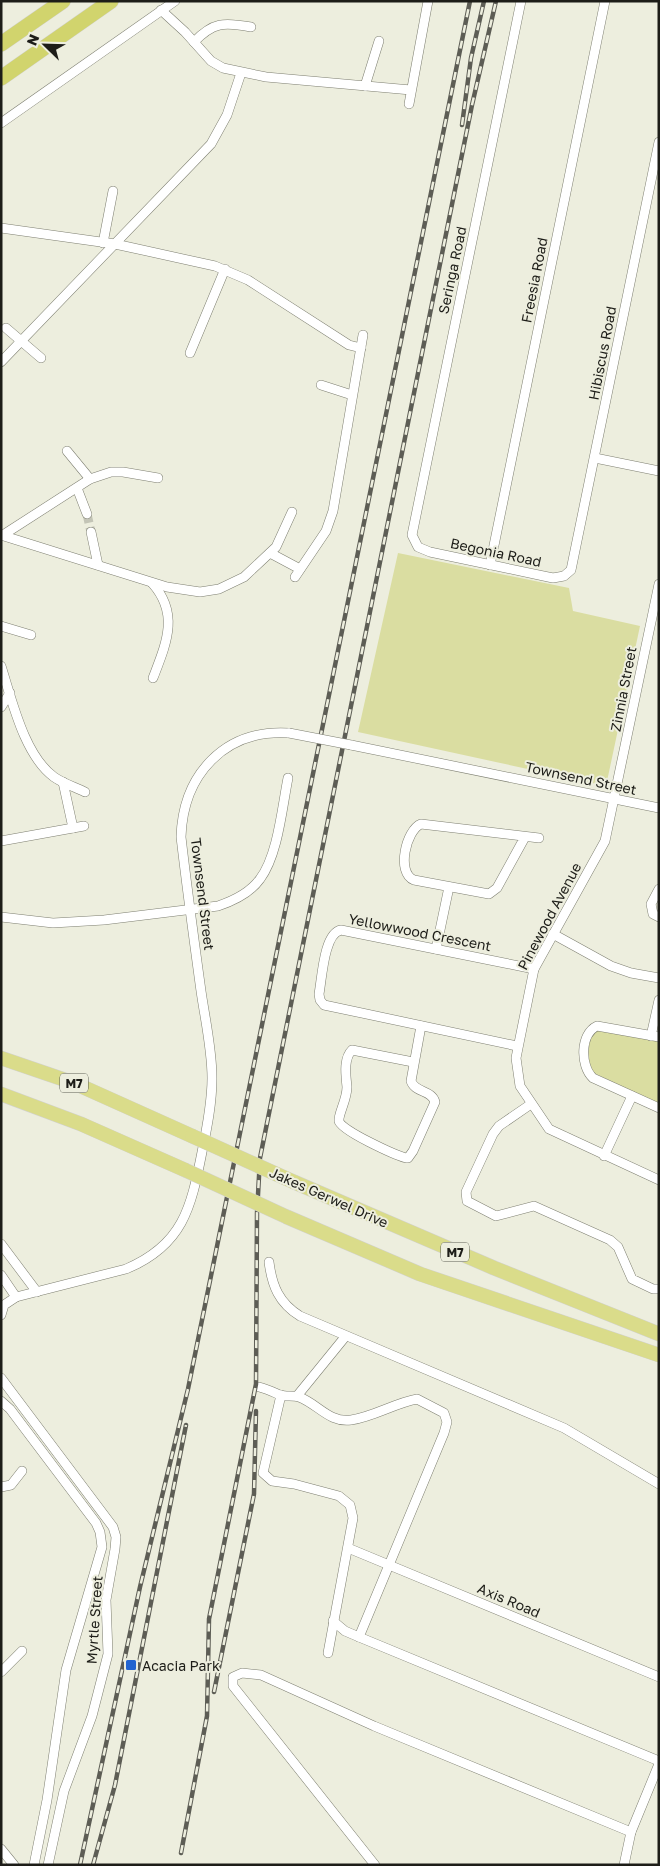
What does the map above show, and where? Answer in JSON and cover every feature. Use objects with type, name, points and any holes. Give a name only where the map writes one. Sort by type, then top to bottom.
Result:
[{"type":"highway","points":[[1,44],[63,1]]},
{"type":"highway","points":[[1,78],[111,1]]},
{"type":"highway","name":"Jakes Gerwel Drive","points":[[1,1058],[67,1080],[294,1182],[494,1268],[659,1334]]},
{"type":"highway","name":"M7","points":[[1,1094],[82,1124],[420,1274],[659,1355]]},
{"type":"street","points":[[1,123],[176,1]]},
{"type":"street","points":[[409,104],[428,1]]},
{"type":"street","name":"Seringa Road","points":[[414,544],[412,535],[521,1]]},
{"type":"street","name":"Freesia Road","points":[[490,565],[604,1]]},
{"type":"street","points":[[161,10],[211,61],[223,68],[241,73],[411,90]]},
{"type":"street","points":[[194,42],[211,26],[223,24],[251,27]]},
{"type":"street","points":[[365,86],[379,40]]},
{"type":"street","points":[[1,362],[211,144],[227,115],[241,73]]},
{"type":"street","name":"Hibiscus Road","points":[[571,570],[659,142]]},
{"type":"street","points":[[102,243],[113,191]]},
{"type":"street","points":[[1,228],[115,244],[226,269],[248,280],[349,345],[361,348]]},
{"type":"street","points":[[190,353],[226,269]]},
{"type":"street","points":[[6,328],[41,358]]},
{"type":"street","points":[[270,553],[298,573],[326,531],[333,511],[363,335]]},
{"type":"street","points":[[321,385],[352,395]]},
{"type":"street","points":[[67,451],[90,479]]},
{"type":"street","points":[[595,458],[659,471]]},
{"type":"street","points":[[2,535],[90,479],[111,472],[123,472],[158,478]]},
{"type":"street","points":[[78,488],[86,514]]},
{"type":"street","points":[[2,535],[150,581],[183,590],[200,592],[219,589],[244,578],[276,547],[292,512]]},
{"type":"street","points":[[91,532],[98,565]]},
{"type":"street","name":"Begonia Road","points":[[414,544],[430,552],[553,578],[564,576],[571,570]]},
{"type":"street","points":[[150,581],[160,592],[170,626],[153,678]]},
{"type":"street","name":"Zinnia Street","points":[[614,798],[659,584]]},
{"type":"street","points":[[1,626],[31,635]]},
{"type":"street","points":[[1,666],[30,746],[45,768],[63,782],[86,792]]},
{"type":"street","points":[[1,706],[10,693]]},
{"type":"street","name":"Townsend Street","points":[[16,1297],[126,1269],[139,1263],[161,1248],[179,1228],[193,1199],[208,1121],[212,1076],[181,837],[184,809],[192,786],[207,765],[218,754],[243,738],[270,732],[289,733],[659,808]]},
{"type":"street","points":[[1,917],[53,923],[79,922],[218,906],[233,901],[260,879],[273,848],[288,778]]},
{"type":"street","points":[[63,782],[73,828]]},
{"type":"street","name":"Pinewood Avenue","points":[[614,798],[605,841],[534,969],[516,1046],[518,1080],[531,1104],[549,1130],[659,1180]]},
{"type":"street","points":[[525,837],[496,888],[491,893],[448,888],[414,880],[403,869],[410,835],[417,826],[424,824],[539,838]]},
{"type":"street","points":[[1,841],[84,826]]},
{"type":"street","points":[[436,949],[448,888]]},
{"type":"street","points":[[659,889],[650,904],[653,914],[659,917]]},
{"type":"street","name":"Yellowwood Crescent","points":[[516,1046],[328,1006],[322,1003],[319,994],[329,941],[333,933],[341,930],[534,969]]},
{"type":"street","points":[[553,934],[611,966],[659,978]]},
{"type":"street","points":[[659,1000],[655,1036],[600,1026],[592,1028],[588,1034],[583,1057],[588,1073],[659,1108]]},
{"type":"street","points":[[413,1062],[352,1050],[347,1057],[346,1100],[339,1119],[341,1124],[351,1132],[406,1158],[414,1151],[436,1102],[432,1096],[418,1090],[412,1084],[413,1062],[421,1026]]},
{"type":"street","points":[[604,1156],[632,1096]]},
{"type":"street","points":[[531,1104],[499,1126],[493,1134],[466,1192],[467,1201],[496,1216],[534,1206],[610,1240],[618,1247],[632,1279],[653,1289],[659,1289]]},
{"type":"street","points":[[1,1244],[37,1292]]},
{"type":"street","points":[[269,1262],[273,1285],[277,1294],[292,1311],[346,1336],[564,1428],[659,1484]]},
{"type":"street","points":[[1,1276],[16,1297],[4,1305],[1,1315]]},
{"type":"street","points":[[297,1396],[346,1336]]},
{"type":"street","name":"Myrtle Street","points":[[1,1378],[113,1526],[116,1537],[106,1600],[108,1654],[92,1716],[64,1791],[48,1865]]},
{"type":"street","points":[[259,1387],[282,1395],[297,1396],[313,1403],[327,1415],[339,1420],[351,1420],[417,1399],[444,1413],[447,1422],[444,1433],[359,1637]]},
{"type":"street","points":[[282,1395],[263,1473],[272,1481],[294,1484],[339,1496],[350,1505],[353,1518],[328,1653]]},
{"type":"street","points":[[1,1401],[10,1409],[96,1523],[102,1539],[91,1585],[64,1676],[47,1800],[34,1865]]},
{"type":"street","points":[[1,1488],[11,1485],[22,1471]]},
{"type":"street","name":"Axis Road","points":[[348,1548],[659,1677]]},
{"type":"street","points":[[333,1621],[345,1631],[659,1762],[631,1832],[624,1865]]},
{"type":"street","points":[[1,1672],[22,1651]]},
{"type":"street","points":[[375,1865],[233,1686],[233,1677],[242,1673],[261,1675],[374,1726],[631,1832]]},
{"type":"street","points":[[1,1849],[14,1865]]},
{"type":"green space","points":[[398,553],[569,588],[573,611],[640,626],[606,786],[358,732]]},
{"type":"green space","points":[[594,1030],[659,1041],[659,1105],[592,1072],[589,1062],[588,1045]]},
{"type":"tunnel","points":[[87,514],[91,532]]},
{"type":"railway","points":[[80,1865],[140,1587],[188,1389],[470,1]]},
{"type":"railway","points":[[462,125],[471,58],[484,1]]},
{"type":"railway","points":[[181,1853],[207,1716],[209,1619],[256,1384],[257,1213],[260,1158],[472,105],[496,1]]},
{"type":"railway","points":[[214,1692],[254,1494],[256,1411]]},
{"type":"railway","points":[[93,1865],[115,1785],[186,1425]]},
{"type":"place","name":"Acacia Park","points":[[131,1665]]}]
